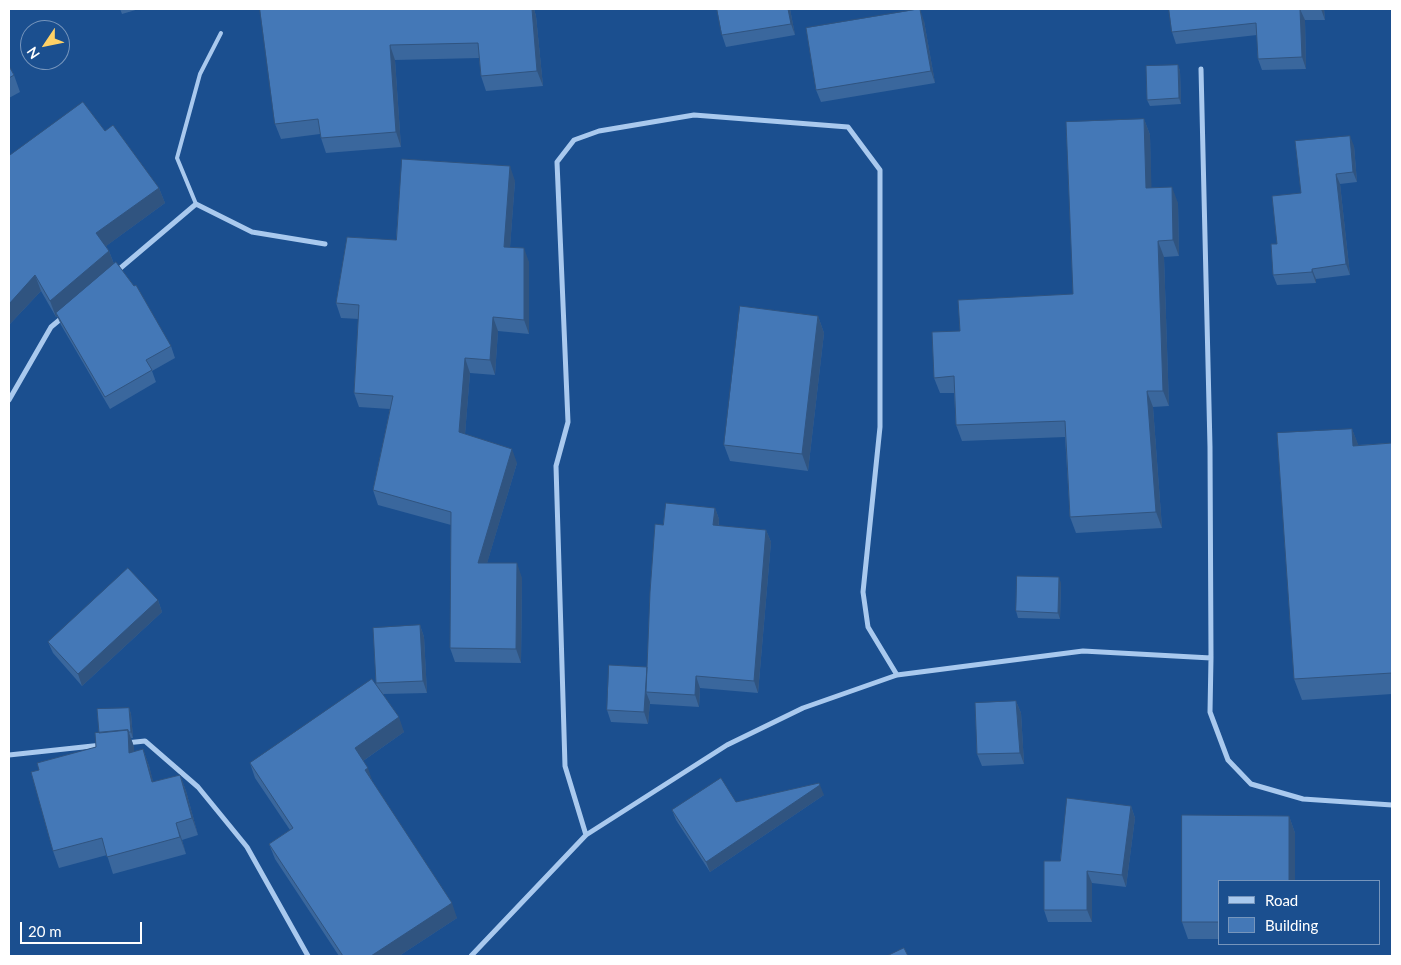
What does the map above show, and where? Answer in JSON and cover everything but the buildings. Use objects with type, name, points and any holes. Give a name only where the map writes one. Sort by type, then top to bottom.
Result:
[{"type":"street","points":[[1201,69],[1210,447],[1210,712],[1228,760],[1251,784],[1303,799],[1392,805]]},
{"type":"street","points":[[586,834],[565,766],[556,466],[568,422],[557,162],[574,140],[599,131],[694,115],[848,127],[880,170],[880,427],[863,592],[868,627],[897,675]]},
{"type":"street","points":[[109,278],[196,204],[252,232],[324,244]]},
{"type":"street","points":[[9,400],[51,327],[66,315]]},
{"type":"street","points":[[471,956],[586,834],[727,744],[803,708],[897,675],[1083,651],[1210,658]]},
{"type":"street","points":[[120,744],[146,741],[198,787],[247,846],[308,956]]},
{"type":"street","points":[[9,756],[111,745]]},
{"type":"lane","points":[[196,204],[176,158],[200,74],[221,33]]}]
